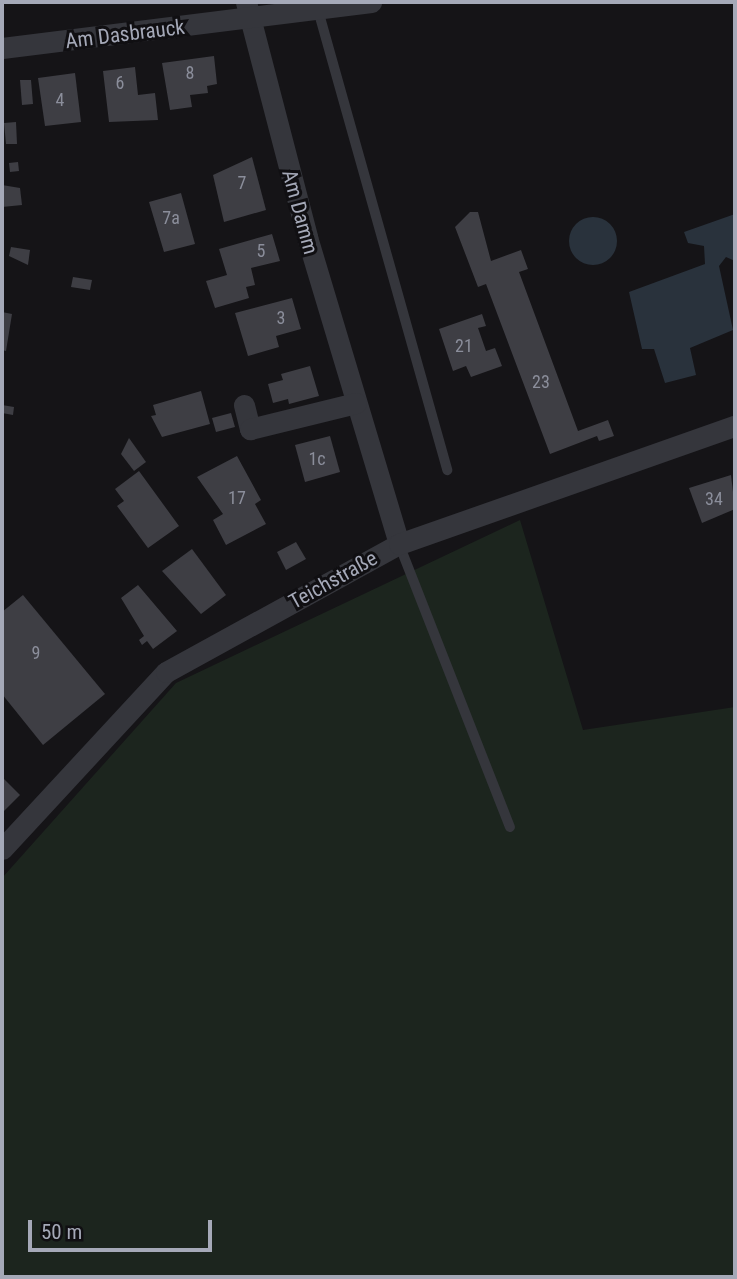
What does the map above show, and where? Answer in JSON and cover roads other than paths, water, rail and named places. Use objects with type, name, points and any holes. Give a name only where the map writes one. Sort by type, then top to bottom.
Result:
[{"type":"street","name":"Am Dasbrauck","points":[[2,48],[248,11],[318,10],[371,2]]},
{"type":"street","name":"Am Damm","points":[[248,11],[356,403],[399,544]]},
{"type":"street","points":[[244,405],[250,429],[356,403]]},
{"type":"street","name":"Teichstraße","points":[[2,849],[166,671],[399,544],[735,426]]},
{"type":"lane","points":[[318,10],[447,470]]},
{"type":"lane","points":[[399,544],[510,827]]}]
